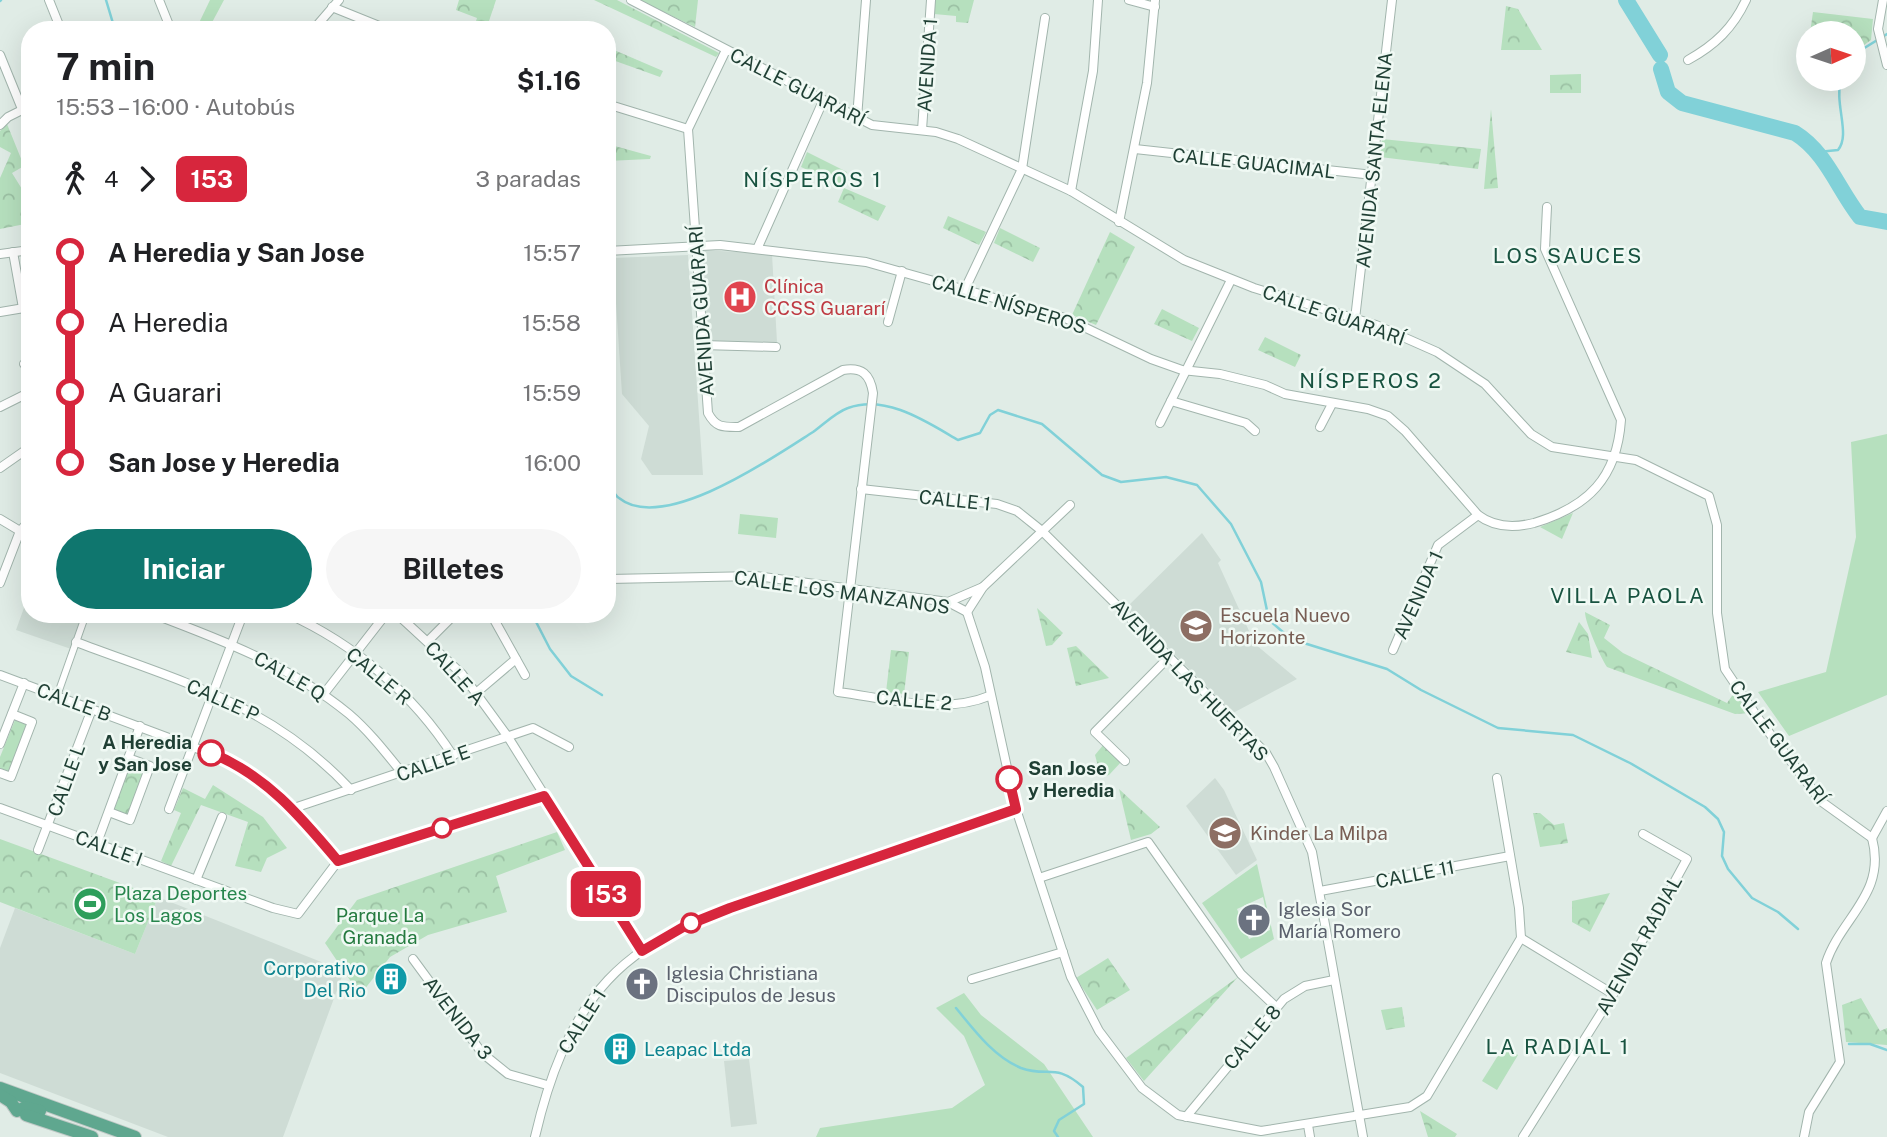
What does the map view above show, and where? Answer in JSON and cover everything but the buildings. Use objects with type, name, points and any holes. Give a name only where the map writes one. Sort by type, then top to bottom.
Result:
[{"type":"main road","points":[[0,1088],[135,1137]]},
{"type":"main road","points":[[0,1095],[11,1102],[17,1111]]},
{"type":"main road","points":[[0,1104],[92,1137]]},
{"type":"main road","points":[[17,1111],[22,1107],[31,1107],[116,1137]]},
{"type":"street","points":[[50,0],[58,21]]},
{"type":"street","points":[[159,0],[167,21]]},
{"type":"street","points":[[320,21],[339,0]]},
{"type":"street","name":"CALLE GUARARÍ","points":[[631,0],[857,118],[883,128],[922,130],[958,139],[1070,191],[1164,250],[1231,280],[1355,319],[1437,352],[1473,374],[1531,434],[1552,447],[1616,455],[1658,469],[1709,496],[1717,525],[1717,613],[1725,669],[1758,718],[1822,802],[1872,838]]},
{"type":"street","points":[[857,118],[866,0]]},
{"type":"street","name":"AVENIDA 1","points":[[922,130],[932,0]]},
{"type":"street","points":[[1070,191],[1093,71],[1098,0]]},
{"type":"street","points":[[1119,222],[1147,83],[1155,3],[1129,0]]},
{"type":"street","name":"AVENIDA SANTA ELENA","points":[[1355,319],[1392,0]]},
{"type":"street","points":[[1688,60],[1712,47],[1723,36],[1746,0]]},
{"type":"street","points":[[1883,0],[1878,29],[1887,65]]},
{"type":"street","points":[[332,7],[367,21]]},
{"type":"street","points":[[965,289],[1022,169],[1045,18]]},
{"type":"street","name":"AVENIDA GUARARÍ","points":[[726,50],[688,130],[708,413],[714,424],[739,427],[843,370],[856,368],[865,373],[873,393],[838,692]]},
{"type":"street","points":[[0,55],[4,76],[21,100]]},
{"type":"street","points":[[758,247],[823,101]]},
{"type":"street","points":[[616,107],[688,130]]},
{"type":"street","points":[[0,125],[21,110]]},
{"type":"street","name":"CALLE GUACIMAL","points":[[1135,149],[1373,175]]},
{"type":"street","points":[[1547,207],[1545,249],[1621,420],[1616,455]]},
{"type":"street","name":"CALLE NÍSPEROS","points":[[616,250],[696,246],[758,247],[866,262],[1065,318],[1151,359],[1186,371],[1242,379],[1285,394],[1388,416],[1478,515],[1486,522],[1513,528],[1557,515],[1588,498],[1616,455]]},
{"type":"street","points":[[0,254],[21,251]]},
{"type":"street","points":[[13,252],[21,284]]},
{"type":"street","points":[[888,322],[902,271]]},
{"type":"street","points":[[1160,423],[1231,280]]},
{"type":"street","points":[[0,312],[21,309]]},
{"type":"street","points":[[702,345],[776,347]]},
{"type":"street","points":[[0,405],[21,395]]},
{"type":"street","points":[[1171,401],[1246,423],[1255,431]]},
{"type":"street","points":[[1320,427],[1332,404]]},
{"type":"street","points":[[0,468],[21,453]]},
{"type":"street","name":"CALLE 1","points":[[861,489],[996,504],[1017,511],[1042,531]]},
{"type":"street","name":"CALLE LOS MANZANOS","points":[[616,579],[738,575],[948,603],[967,612],[982,587],[1070,505]]},
{"type":"street","name":"AVENIDA 1","points":[[1393,650],[1438,545],[1478,515]]},
{"type":"street","points":[[0,519],[20,531],[0,583]]},
{"type":"street","name":"AVENIDA LAS HUERTAS","points":[[1042,531],[1266,753],[1312,852],[1363,1137]]},
{"type":"street","points":[[948,603],[982,587]]},
{"type":"street","points":[[967,612],[985,667],[989,696],[1016,809],[1084,1007],[1099,1031],[1151,1097],[1168,1110],[1186,1117],[1261,1131],[1410,1107],[1427,1096],[1521,938],[1497,778]]},
{"type":"street","points":[[57,696],[83,623]]},
{"type":"street","name":"CALLE Q","points":[[177,623],[232,644],[289,672],[350,715],[403,774]]},
{"type":"street","points":[[169,809],[240,623]]},
{"type":"street","name":"CALLE R","points":[[303,623],[354,653],[413,704],[453,756]]},
{"type":"street","points":[[323,695],[379,623]]},
{"type":"street","name":"CALLE A","points":[[407,623],[428,641],[476,693],[508,737]]},
{"type":"street","points":[[428,641],[447,623]]},
{"type":"street","points":[[496,623],[525,675]]},
{"type":"street","name":"CALLE P","points":[[76,642],[257,713],[311,750],[351,790]]},
{"type":"street","points":[[1125,761],[1095,732],[1169,657]]},
{"type":"street","points":[[476,693],[516,659]]},
{"type":"street","name":"CALLE B","points":[[0,675],[236,763],[294,808],[338,861]]},
{"type":"street","points":[[0,744],[24,683]]},
{"type":"street","name":"CALLE 2","points":[[838,692],[943,704],[960,704],[989,696]]},
{"type":"street","name":"CALLE L","points":[[38,850],[92,709]]},
{"type":"street","points":[[0,773],[11,777],[32,722],[12,714]]},
{"type":"street","points":[[97,843],[140,726]]},
{"type":"street","name":"CALLE E","points":[[294,808],[403,774],[533,728],[569,747]]},
{"type":"street","points":[[508,737],[642,951]]},
{"type":"street","points":[[109,812],[130,820],[150,766],[128,758]]},
{"type":"street","points":[[338,861],[544,796]]},
{"type":"street","name":"CALLE I","points":[[0,808],[273,908],[298,914],[338,861]]},
{"type":"street","name":"CALLE 1","points":[[535,1137],[547,1086],[579,1021],[608,981],[642,951],[691,923],[1016,809]]},
{"type":"street","points":[[1804,1137],[1809,1112],[1840,1062],[1826,963],[1830,951],[1856,917],[1877,872],[1877,853],[1872,838],[1887,811]]},
{"type":"street","points":[[196,880],[222,817]]},
{"type":"street","name":"AVENIDA RADIAL","points":[[1523,1137],[1613,994],[1687,859],[1643,834]]},
{"type":"street","points":[[1039,878],[1146,842],[1151,844],[1241,974],[1276,1007]]},
{"type":"street","name":"CALLE 11","points":[[1320,891],[1510,856]]},
{"type":"street","points":[[1521,938],[1613,994]]},
{"type":"street","points":[[972,979],[1063,952]]},
{"type":"street","name":"AVENIDA 3","points":[[413,959],[482,1053],[508,1074],[547,1086]]},
{"type":"street","name":"CALLE 8","points":[[1186,1117],[1276,1007],[1305,986],[1334,980]]},
{"type":"street","points":[[1308,1125],[1310,1137]]},
{"type":"shaded area","name":"Clínica CCSS Guararí","points":[[702,250],[772,254],[777,342],[708,341]]},
{"type":"shaded area","points":[[688,255],[703,475],[652,475],[641,459],[649,426],[622,394],[616,258]]},
{"type":"shaded area","name":"Escuela Nuevo Horizonte","points":[[1202,533],[1221,560],[1218,563],[1255,644],[1297,679],[1233,713],[1127,607]]},
{"type":"shaded area","points":[[21,616],[21,623],[83,623],[74,650],[16,630]]},
{"type":"shaded area","name":"Kinder La Milpa","points":[[1215,778],[1224,790],[1257,860],[1236,875],[1186,806]]},
{"type":"shaded area","points":[[158,897],[344,971],[283,1137],[168,1137],[0,1073],[0,948],[15,908],[135,954]]},
{"type":"shaded area","points":[[749,1059],[757,1124],[731,1127],[724,1061]]},
{"type":"green space","points":[[210,0],[224,0],[213,21],[200,21]]},
{"type":"green space","points":[[459,0],[496,0],[489,21],[476,21],[477,18],[456,10]]},
{"type":"green space","points":[[594,0],[617,0],[719,53],[716,57]]},
{"type":"green space","points":[[639,0],[698,0],[695,27]]},
{"type":"green space","points":[[935,0],[974,0],[968,23],[956,22],[956,16],[934,14]]},
{"type":"green space","points":[[1506,6],[1518,9],[1542,50],[1501,50]]},
{"type":"green space","points":[[1813,12],[1873,19],[1871,40],[1866,44],[1866,21],[1812,21]]},
{"type":"green space","points":[[616,51],[663,71],[660,77],[616,61]]},
{"type":"green space","points":[[1581,74],[1581,93],[1550,93],[1550,75]]},
{"type":"green space","points":[[1491,109],[1498,188],[1484,189]]},
{"type":"green space","points":[[7,124],[21,159],[21,168],[12,173],[21,188],[21,225],[0,229],[0,178],[11,153],[0,147],[0,131]]},
{"type":"green space","points":[[1382,139],[1481,149],[1478,169],[1380,157]]},
{"type":"green space","points":[[616,146],[651,156],[650,159],[616,161]]},
{"type":"green space","points":[[807,152],[847,172],[841,185],[801,167]]},
{"type":"green space","points":[[844,188],[886,206],[878,221],[838,202]]},
{"type":"green space","points":[[948,216],[986,232],[979,245],[943,228]]},
{"type":"green space","points":[[1000,228],[1040,248],[1033,262],[994,243]]},
{"type":"green space","points":[[1110,232],[1135,247],[1096,325],[1072,315]]},
{"type":"green space","points":[[1162,309],[1199,328],[1192,341],[1154,324]]},
{"type":"green space","points":[[1265,337],[1301,355],[1295,367],[1258,350]]},
{"type":"green space","points":[[1887,434],[1887,695],[1789,736],[1758,692],[1826,672],[1856,537],[1851,442]]},
{"type":"green space","points":[[1573,513],[1562,539],[1540,527]]},
{"type":"green space","points":[[740,514],[778,518],[776,538],[738,534]]},
{"type":"green space","points":[[1037,608],[1063,633],[1052,645],[1046,646]]},
{"type":"green space","points":[[1585,612],[1610,625],[1604,638],[1623,653],[1727,703],[1734,693],[1750,713],[1735,714],[1607,667],[1590,632]]},
{"type":"green space","points":[[1579,622],[1588,634],[1592,658],[1566,652]]},
{"type":"green space","points":[[1076,646],[1109,678],[1076,686],[1067,648]]},
{"type":"green space","points":[[891,650],[909,652],[904,694],[886,692]]},
{"type":"green space","points":[[15,720],[29,725],[10,772],[0,768],[0,757]]},
{"type":"green space","points":[[1104,744],[1122,761],[1109,775],[1101,777],[1095,755]]},
{"type":"green space","points":[[128,758],[149,767],[128,817],[110,810]]},
{"type":"green space","points":[[213,785],[263,817],[287,848],[267,858],[261,872],[235,866],[248,822],[201,805],[171,866],[161,861],[181,813],[174,810],[183,788],[205,799]]},
{"type":"green space","points":[[1119,789],[1160,827],[1151,834],[1131,840]]},
{"type":"green space","points":[[1533,813],[1540,813],[1554,825],[1564,823],[1568,843],[1540,847]]},
{"type":"green space","name":"Parque La Granada","points":[[557,832],[565,850],[496,876],[507,912],[428,935],[390,957],[360,995],[325,943],[357,900]]},
{"type":"green space","points":[[0,839],[158,897],[135,954],[0,902]]},
{"type":"green space","points":[[1257,864],[1274,939],[1241,959],[1202,903]],"holes":[[[1263,897],[1270,930],[1249,939],[1237,909]]]},
{"type":"green space","points":[[1610,893],[1590,932],[1572,922],[1572,901]]},
{"type":"green space","points":[[1108,958],[1130,990],[1097,1010],[1076,978]]},
{"type":"green space","points":[[1238,977],[1144,1081],[1126,1058]]},
{"type":"green space","points":[[964,993],[981,1015],[1044,1064],[1093,1137],[816,1137],[820,1128],[952,1108],[985,1085],[964,1036],[936,1008]]},
{"type":"green space","points":[[1861,998],[1880,1031],[1887,1028],[1887,1045],[1846,1042],[1842,1005]]},
{"type":"green space","points":[[1402,1007],[1405,1027],[1386,1030],[1381,1010]]},
{"type":"green space","points":[[1504,1046],[1518,1055],[1497,1090],[1482,1081]]},
{"type":"green space","points":[[1420,1111],[1457,1134],[1455,1137],[1428,1137]]},
{"type":"waterway","points":[[106,0],[112,21]]},
{"type":"waterway","points":[[1626,0],[1660,55]]},
{"type":"waterway","points":[[1866,47],[1887,34]]},
{"type":"waterway","points":[[1661,69],[1668,92],[1682,103],[1795,133],[1815,150],[1860,217],[1887,222]]},
{"type":"waterway","points":[[1818,152],[1838,150],[1842,143],[1839,91]]},
{"type":"waterway","points":[[616,495],[638,507],[662,506],[689,500],[718,488],[772,458],[839,412],[862,405],[891,407],[906,412],[958,440],[980,433],[990,415],[998,410],[1042,424],[1102,475],[1121,482],[1166,477],[1197,485],[1231,524],[1261,582],[1269,620],[1291,639],[1387,669],[1421,690],[1498,728],[1573,735],[1630,763],[1705,807],[1718,819],[1724,832],[1722,856],[1728,869],[1752,898],[1778,912],[1798,929]]},
{"type":"waterway","points":[[537,623],[550,649],[571,676],[602,695]]},
{"type":"waterway","points":[[956,1008],[985,1042],[1011,1063],[1031,1071],[1065,1075],[1083,1087],[1084,1104],[1059,1120],[1054,1131],[1058,1137]]},
{"type":"waterway","points":[[1849,1044],[1870,1044],[1887,1050]]},
{"type":"bus line","name":"153","points":[[211,753],[236,763],[294,808],[338,861],[544,796],[642,951],[685,926],[730,908],[1016,809],[1009,779]]},
{"type":"place","name":"Clínica CCSS Guararí","points":[[740,297]]},
{"type":"place","name":"Escuela Nuevo Horizonte","points":[[1196,626]]},
{"type":"place","name":"A Heredia y San Jose","points":[[211,753]]},
{"type":"place","name":"San Jose y Heredia","points":[[1009,779]]},
{"type":"place","name":"Kinder La Milpa","points":[[1225,833]]},
{"type":"place","name":"Plaza Deportes Los Lagos","points":[[90,904]]},
{"type":"place","name":"Iglesia Sor María Romero","points":[[1254,920]]},
{"type":"place","name":"Corporativo Del Rio","points":[[391,979]]},
{"type":"place","name":"Iglesia Christiana Discipulos de Jesus","points":[[642,984]]},
{"type":"place","name":"Leapac Ltda","points":[[620,1049]]},
{"type":"district","name":"NÍSPEROS 1","points":[[813,179]]},
{"type":"district","name":"LOS SAUCES","points":[[1568,255]]},
{"type":"district","name":"NÍSPEROS 2","points":[[1371,380]]},
{"type":"district","name":"VILLA PAOLA","points":[[1628,595]]},
{"type":"district","name":"LA RADIAL 1","points":[[1558,1046]]}]
